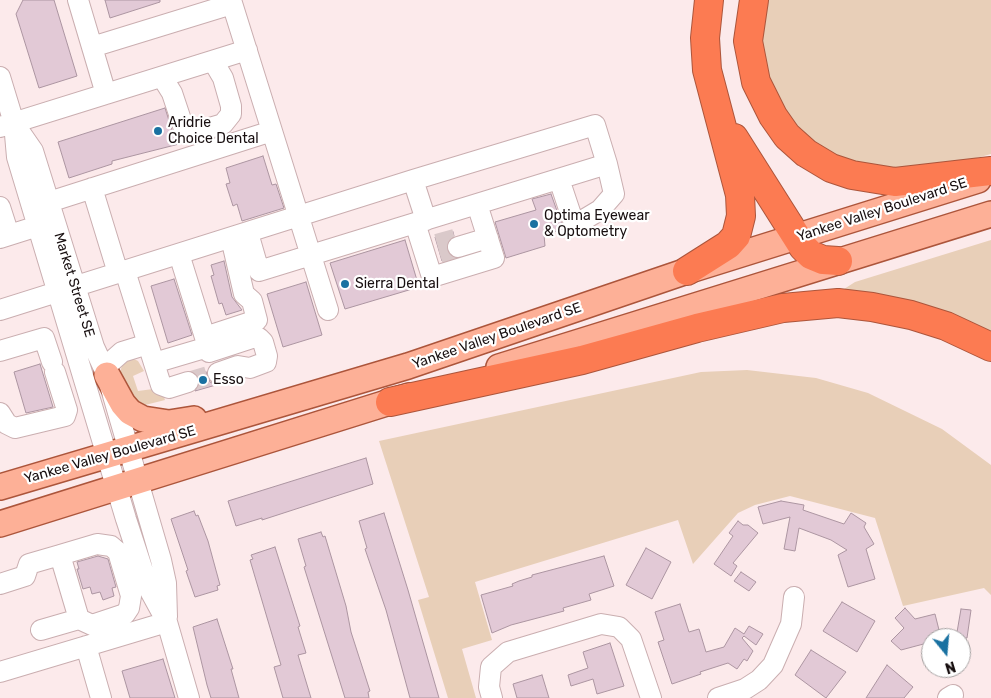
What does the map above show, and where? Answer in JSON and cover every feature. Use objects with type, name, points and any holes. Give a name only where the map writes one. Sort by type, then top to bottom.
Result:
[{"type":"highway","points":[[686,271],[728,245],[740,227],[742,205],[707,70],[705,38],[709,0]]},
{"type":"highway","points":[[754,0],[748,41],[756,82],[773,116],[787,136],[806,153],[831,168],[895,182],[991,170]]},
{"type":"highway","points":[[720,118],[796,238],[811,255],[823,260],[838,261]]},
{"type":"highway","points":[[390,402],[582,360],[706,326],[784,308],[838,303],[872,307],[911,315],[946,326],[991,347]]},
{"type":"main road","name":"Yankee Valley Boulevard SE","points":[[0,487],[408,366],[686,271],[991,176]]},
{"type":"main road","name":"Yankee Valley Boulevard SE","points":[[0,524],[128,486],[991,214]]},
{"type":"main road","points":[[106,372],[117,395],[130,412],[153,422],[169,423],[268,409]]},
{"type":"street","points":[[78,0],[106,94]]},
{"type":"street","points":[[92,47],[232,2],[328,310]]},
{"type":"street","points":[[7,125],[247,50]]},
{"type":"street","points":[[162,77],[172,93],[183,126],[188,131],[196,132],[224,124],[231,114],[231,106],[223,78],[213,61]]},
{"type":"street","name":"Market Street SE","points":[[0,77],[7,125],[38,226],[66,290],[106,372],[118,452]]},
{"type":"street","name":"Market Street SE","points":[[7,125],[34,151],[48,202],[66,290],[118,452]]},
{"type":"street","points":[[0,310],[413,180],[595,125],[614,194],[600,210],[580,222],[572,218],[559,179]]},
{"type":"street","points":[[48,202],[272,132]]},
{"type":"street","points":[[239,235],[260,271],[607,164]]},
{"type":"street","points":[[413,180],[420,222],[441,252]]},
{"type":"street","points":[[92,188],[148,344],[160,385],[169,388],[188,382]]},
{"type":"street","points":[[477,204],[489,243]]},
{"type":"street","points":[[0,207],[4,236],[38,226]]},
{"type":"street","points":[[154,364],[207,343],[257,320],[252,301],[244,294],[239,235]]},
{"type":"street","points":[[441,252],[432,277],[489,243]]},
{"type":"street","points":[[441,252],[489,243]]},
{"type":"street","points":[[179,254],[210,352],[252,338],[259,338],[263,342],[268,356],[266,362],[250,368],[238,366],[218,373]]},
{"type":"street","points":[[0,351],[44,338],[67,410],[64,416],[16,428],[7,424],[0,413]]},
{"type":"street","points":[[106,372],[122,352],[148,344]]},
{"type":"street","points":[[118,452],[128,486],[166,584],[167,622],[190,698]]},
{"type":"street","points":[[0,584],[25,576],[29,564],[97,544],[111,546],[118,552],[131,596],[125,614],[92,625],[78,618],[41,630]]},
{"type":"street","points":[[60,555],[78,618]]},
{"type":"street","points":[[718,698],[745,690],[759,680],[773,665],[791,624],[794,597]]},
{"type":"street","points":[[0,672],[167,622]]},
{"type":"street","points":[[492,698],[489,682],[491,667],[508,652],[601,624],[619,627],[631,639],[650,698]]},
{"type":"street","points":[[86,646],[101,698]]},
{"type":"shaded area","points":[[766,0],[991,0],[991,154],[929,171],[880,172],[828,155],[797,132],[774,95],[762,59],[761,15]]},
{"type":"shaded area","points":[[991,240],[991,338],[841,291],[855,282]]},
{"type":"shaded area","points":[[134,359],[138,361],[144,371],[133,376],[138,391],[153,389],[162,391],[165,400],[145,405],[135,401],[120,373],[122,365],[127,360]]},
{"type":"shaded area","points":[[747,370],[816,378],[868,393],[942,429],[991,465],[991,595],[984,588],[903,606],[875,518],[790,496],[755,505],[738,513],[693,564],[678,520],[475,582],[492,640],[462,649],[476,698],[448,698],[418,600],[429,597],[379,441],[701,372]]},
{"type":"building","points":[[23,0],[54,0],[77,76],[39,88],[16,14]]},
{"type":"building","points":[[105,0],[160,0],[160,2],[110,18]]},
{"type":"building","points":[[165,108],[172,130],[183,143],[112,161],[112,164],[69,178],[58,142]]},
{"type":"building","points":[[263,156],[272,185],[276,184],[284,208],[242,221],[237,204],[233,206],[226,184],[230,183],[226,168]]},
{"type":"building","points":[[551,194],[561,222],[566,228],[544,235],[545,246],[506,258],[495,222],[536,210],[532,199]]},
{"type":"building","points":[[453,232],[454,236],[446,245],[447,251],[454,258],[442,261],[435,237]]},
{"type":"building","points":[[405,240],[419,287],[345,309],[330,263]]},
{"type":"building","points":[[224,261],[232,297],[242,310],[226,315],[222,303],[219,304],[211,276],[214,275],[211,265]]},
{"type":"building","points":[[174,279],[192,335],[168,343],[151,286]]},
{"type":"building","points":[[306,282],[322,335],[283,347],[267,294]]},
{"type":"building","points":[[40,364],[53,407],[26,413],[14,372]]},
{"type":"building","points":[[206,372],[210,382],[216,385],[195,391],[200,384],[197,375]]},
{"type":"building","points":[[366,458],[373,484],[262,520],[262,518],[236,526],[228,501]]},
{"type":"building","points":[[781,501],[804,505],[803,510],[844,524],[851,513],[866,523],[864,527],[874,544],[866,549],[875,579],[848,587],[838,555],[847,550],[831,540],[799,528],[795,551],[784,549],[790,517],[763,524],[758,507]]},
{"type":"building","points":[[194,511],[196,516],[198,515],[208,541],[220,585],[217,586],[218,590],[195,597],[171,519]]},
{"type":"building","points":[[384,513],[439,698],[410,698],[386,610],[365,549],[367,548],[359,521]]},
{"type":"building","points":[[738,521],[743,525],[748,525],[758,533],[733,563],[737,566],[731,576],[714,564],[733,536],[729,533]]},
{"type":"building","points":[[321,532],[323,537],[325,536],[346,606],[351,632],[370,691],[368,692],[369,698],[345,698],[304,567],[306,566],[298,539]]},
{"type":"building","points":[[275,547],[300,626],[298,627],[306,653],[298,655],[311,698],[283,698],[274,667],[281,665],[250,560],[253,559],[251,555]]},
{"type":"building","points":[[646,548],[671,562],[652,599],[626,585]]},
{"type":"building","points":[[98,556],[108,559],[116,587],[112,588],[114,596],[103,600],[100,592],[92,594],[90,587],[83,589],[77,569],[79,569],[77,562]]},
{"type":"building","points":[[604,556],[614,586],[589,594],[591,600],[563,608],[564,611],[511,625],[492,633],[481,595],[513,586],[512,584],[532,577],[532,575]]},
{"type":"building","points":[[741,572],[756,582],[749,591],[734,581]]},
{"type":"building","points":[[842,602],[875,621],[857,652],[823,631]]},
{"type":"building","points":[[680,604],[689,632],[699,629],[706,652],[724,647],[735,628],[744,634],[749,626],[763,634],[756,645],[744,636],[742,638],[753,651],[747,661],[744,659],[737,669],[728,663],[672,684],[658,642],[664,640],[655,612]]},
{"type":"building","points":[[905,608],[915,619],[935,614],[938,628],[921,628],[921,645],[901,650],[891,641],[904,628],[895,618]]},
{"type":"building","points":[[961,609],[971,610],[968,628],[958,628]]},
{"type":"building","points":[[217,619],[233,669],[231,669],[239,698],[211,698],[207,685],[193,627]]},
{"type":"building","points":[[610,643],[624,686],[597,694],[593,679],[571,686],[568,675],[588,668],[583,652]]},
{"type":"building","points":[[811,650],[846,672],[826,698],[795,675]]},
{"type":"building","points":[[163,659],[175,698],[130,698],[122,671]]},
{"type":"building","points":[[887,665],[913,687],[904,698],[866,698]]},
{"type":"building","points":[[542,675],[549,698],[517,698],[513,684]]},
{"type":"tunnel","points":[[437,244],[455,239]]},
{"type":"tunnel","points":[[442,261],[460,255]]},
{"type":"tunnel","points":[[188,382],[218,373]]},
{"type":"place","name":"Aridrie Choice Dental","points":[[158,131]]},
{"type":"place","name":"Optima Eyewear & Optometry","points":[[534,224]]},
{"type":"place","name":"Sierra Dental","points":[[345,284]]},
{"type":"place","name":"Esso","points":[[203,380]]}]
